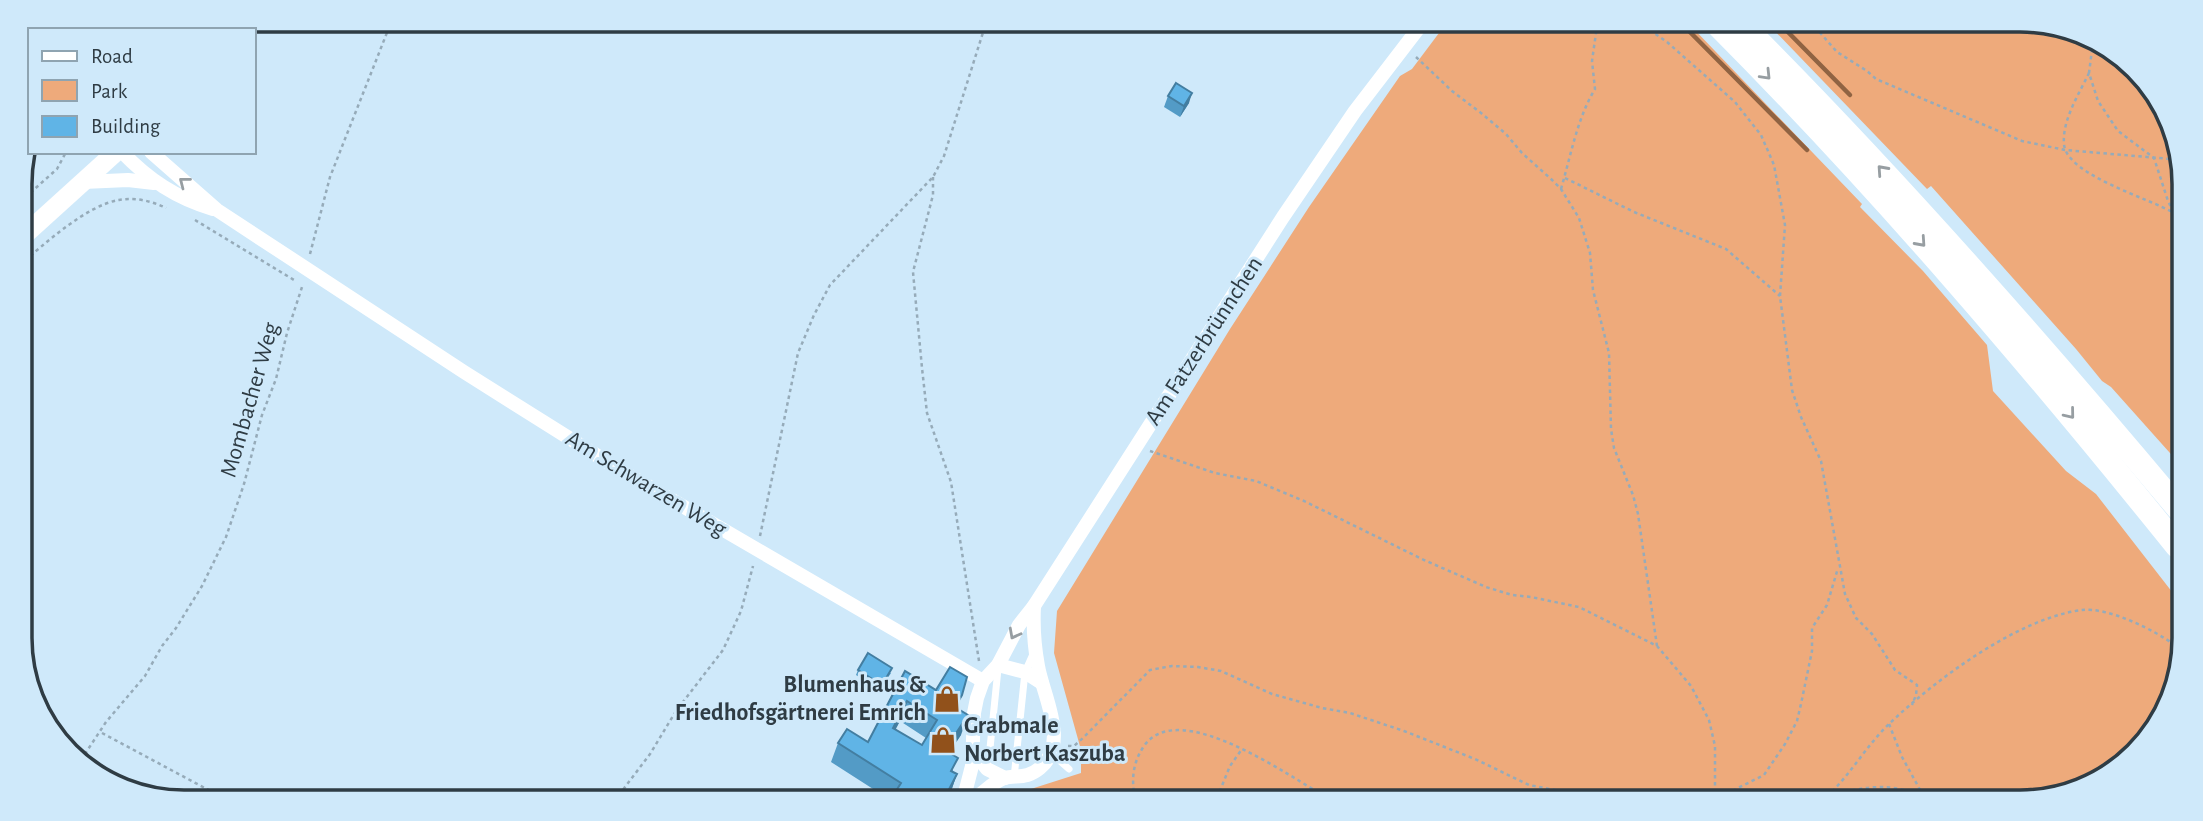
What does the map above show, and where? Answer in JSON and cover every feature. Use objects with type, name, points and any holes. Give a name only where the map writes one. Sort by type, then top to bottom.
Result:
[{"type":"highway","points":[[1725,32],[1870,183],[2030,366],[2172,539]]},
{"type":"highway","points":[[1749,32],[1811,93],[2010,312],[2172,501]]},
{"type":"main road","points":[[32,228],[114,154]]},
{"type":"street","name":"Am Fatzerbrünnchen","points":[[983,681],[998,665],[1019,625],[1034,606],[1283,217],[1355,111],[1416,32]]},
{"type":"street","name":"Am Schwarzen Weg","points":[[124,154],[156,183],[188,201],[218,211]]},
{"type":"street","name":"Am Schwarzen Weg","points":[[153,154],[218,211],[305,276],[611,465],[983,681]]},
{"type":"street","name":"Am Schwarzen Weg","points":[[83,182],[128,180],[156,183]]},
{"type":"street","points":[[990,790],[1009,778],[1033,773],[1042,767],[1051,753],[1053,726],[1035,649],[1034,606]]},
{"type":"street","points":[[998,665],[1025,671],[1042,683]]},
{"type":"street","points":[[966,790],[973,751],[974,713],[983,681]]},
{"type":"street","points":[[973,751],[988,769],[1009,778]]},
{"type":"lane","points":[[1009,778],[1025,671],[1035,649]]},
{"type":"lane","points":[[988,769],[998,665]]},
{"type":"lane","points":[[1051,753],[1069,769]]},
{"type":"lane","points":[[968,781],[973,790]]},
{"type":"path","name":"Mombacher Weg","points":[[85,754],[115,710],[145,676],[202,586],[226,537],[244,484],[262,415],[276,379],[330,177],[387,32]]},
{"type":"path","points":[[623,790],[650,754],[676,711],[723,650],[741,611],[757,550],[798,353],[814,315],[830,285],[933,177],[944,156],[983,32]]},
{"type":"path","points":[[1561,189],[1579,123],[1588,98],[1595,89],[1592,61],[1596,32]]},
{"type":"path","points":[[1651,32],[1735,102],[1761,135],[1774,165],[1785,225],[1780,296],[1792,390],[1821,461],[1833,515],[1838,565],[1845,594],[1856,618],[1872,634],[1895,670],[1917,685],[1912,705]]},
{"type":"path","points":[[1820,32],[1845,59],[1890,87],[2022,141],[2065,150],[2169,159]]},
{"type":"path","points":[[1402,47],[1506,135],[1561,189],[1582,225],[1590,253],[1593,290],[1609,353],[1614,448],[1638,514],[1657,646]]},
{"type":"path","points":[[2092,50],[2089,73],[2064,135],[2065,150],[2081,169],[2172,212]]},
{"type":"path","points":[[2089,73],[2098,101],[2110,122],[2126,140],[2154,158],[2172,208]]},
{"type":"path","points":[[32,191],[57,169],[65,154]]},
{"type":"path","points":[[933,177],[933,195],[913,272],[924,390],[931,429],[951,481],[983,681]]},
{"type":"path","points":[[1564,178],[1634,212],[1726,249],[1780,296]]},
{"type":"path","points":[[32,256],[81,218],[116,200],[143,200],[168,208]]},
{"type":"path","points":[[185,216],[206,226],[288,278],[305,276]]},
{"type":"path","points":[[1138,443],[1150,451],[1193,467],[1256,481],[1282,491],[1423,560],[1486,587],[1512,595],[1579,607],[1657,646],[1691,686],[1709,720],[1715,746],[1715,789]]},
{"type":"path","points":[[1736,789],[1763,775],[1797,721],[1812,650],[1812,628],[1826,606],[1838,565]]},
{"type":"path","points":[[1833,789],[1889,724],[1912,705],[1972,658],[2036,624],[2084,610],[2114,615],[2171,643]]},
{"type":"path","points":[[1065,746],[1074,746],[1150,670],[1172,666],[1198,667],[1221,671],[1272,694],[1350,713],[1404,730],[1475,758],[1510,778],[1551,789]]},
{"type":"path","points":[[1889,724],[1902,757],[1920,789]]},
{"type":"path","points":[[1133,789],[1135,759],[1147,741],[1168,730],[1195,731],[1241,749],[1312,789]]},
{"type":"path","points":[[100,732],[208,790]]},
{"type":"path","points":[[1220,789],[1230,766],[1241,749]]},
{"type":"path","points":[[1862,789],[1874,786],[1896,789]]},
{"type":"green space","points":[[1440,32],[1697,32],[1862,204],[1860,207],[1923,271],[1987,345],[1993,391],[2066,471],[2096,494],[2172,592],[2172,638],[2166,677],[2151,714],[2127,745],[2087,774],[2049,787],[2030,789],[1029,790],[1081,773],[1081,750],[1054,653],[1057,611],[1230,329],[1309,207],[1400,76],[1412,69]]},
{"type":"green space","points":[[1776,32],[2049,34],[2087,47],[2127,76],[2151,107],[2160,125],[2170,163],[2172,455],[2111,387],[2102,381],[1931,186],[1927,189]]},
{"type":"building","points":[[1176,83],[1192,93],[1184,106],[1168,96]]},
{"type":"building","points":[[868,653],[892,668],[882,685],[858,670]]},
{"type":"building","points":[[950,667],[967,677],[955,707],[968,715],[945,750],[958,758],[951,771],[957,774],[949,790],[897,790],[901,783],[838,743],[847,729],[868,742],[905,671],[936,690]],"holes":[[[907,701],[937,720],[922,745],[893,728]]]},
{"type":"waterway","points":[[1690,32],[1807,150]]},
{"type":"waterway","points":[[1788,32],[1850,95]]},
{"type":"place","name":"Blumenhaus & Friedhofsgärtnerei Emrich","points":[[947,699]]},
{"type":"place","name":"Grabmale Norbert Kaszuba","points":[[943,740]]}]
